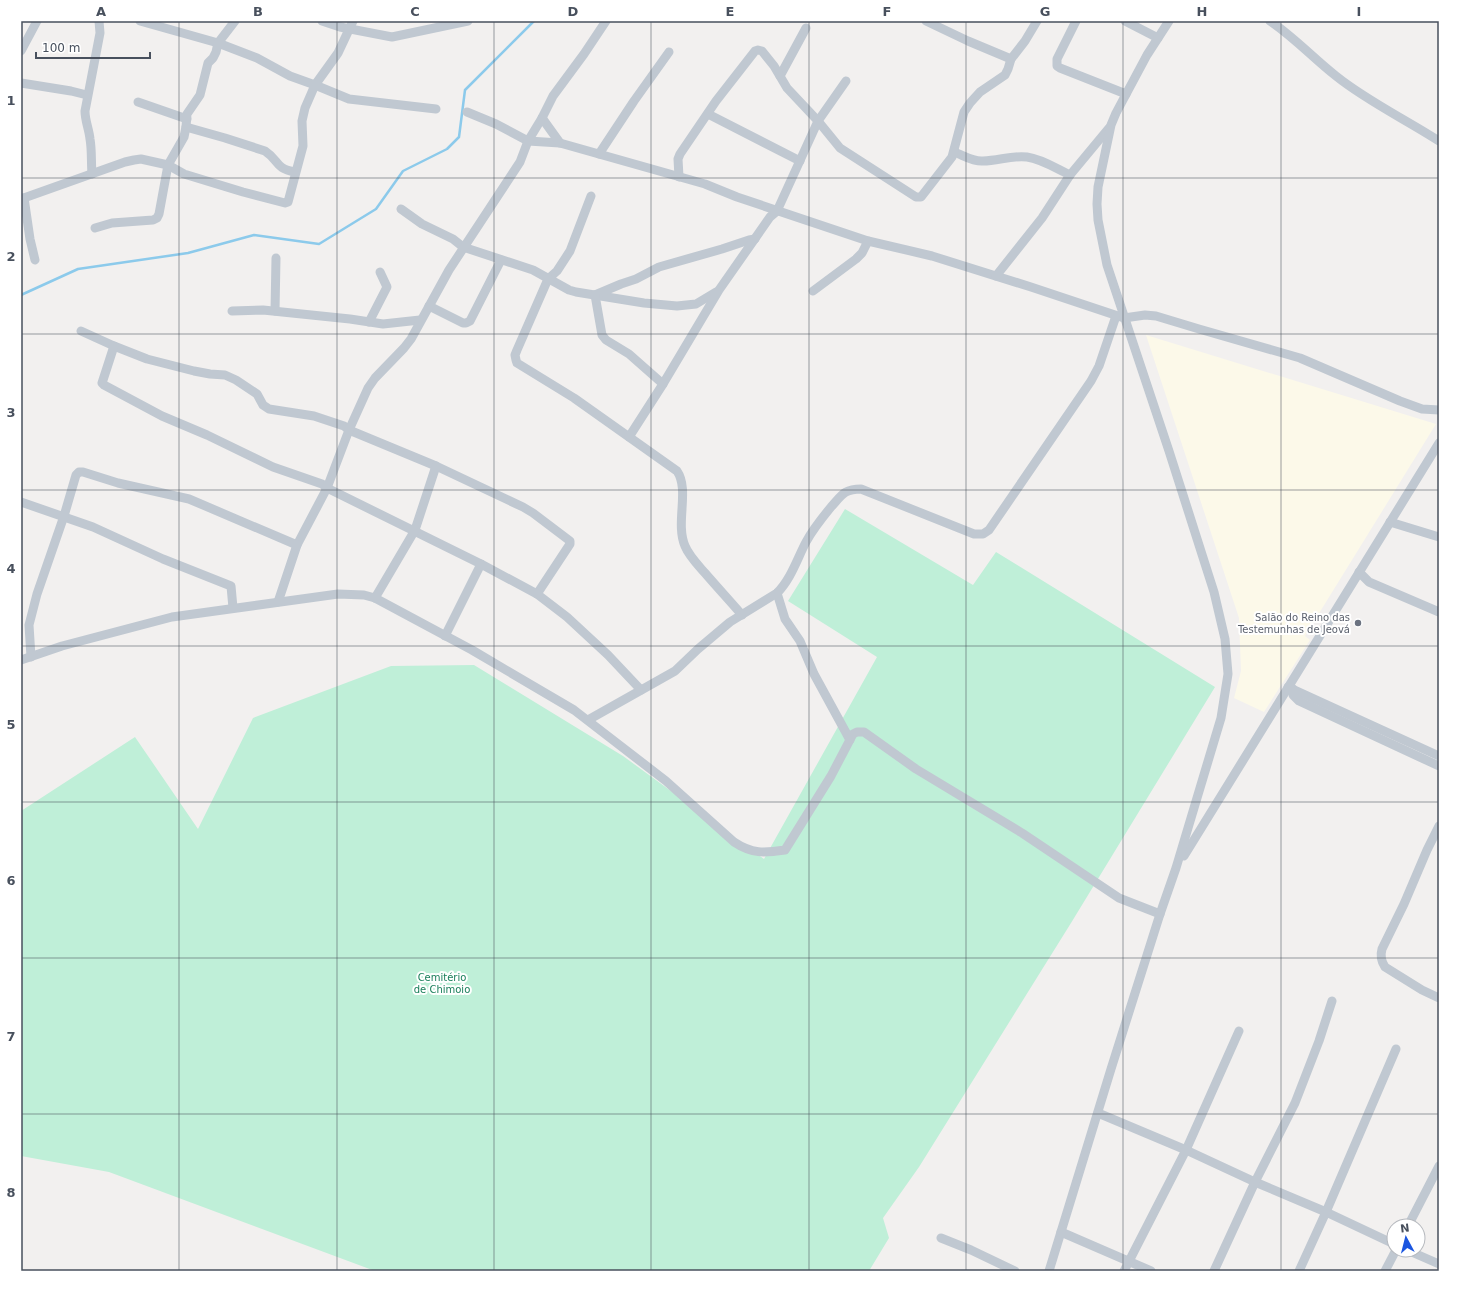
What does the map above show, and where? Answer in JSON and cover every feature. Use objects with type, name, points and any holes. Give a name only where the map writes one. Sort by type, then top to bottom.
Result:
[{"type":"street","points":[[21,51],[37,21]]},
{"type":"street","points":[[92,174],[90,137],[85,120],[87,95],[100,33],[99,21]]},
{"type":"street","points":[[140,21],[218,43],[257,58],[290,76],[349,99],[436,109]]},
{"type":"street","points":[[96,228],[112,223],[153,220],[157,218],[168,165],[184,137],[187,114],[200,94],[206,68],[216,52],[218,43],[235,21]]},
{"type":"street","points":[[322,21],[332,25],[351,25],[392,37],[468,21]]},
{"type":"street","points":[[278,602],[297,545],[327,488],[349,430],[368,388],[375,378],[404,348],[463,248],[520,162],[528,141],[553,96],[606,21]]},
{"type":"street","points":[[926,21],[1011,59]]},
{"type":"street","points":[[679,177],[678,159],[680,154],[755,51],[758,50],[762,51],[787,88],[818,121],[840,148],[916,197],[921,197],[950,161],[954,152],[964,112],[980,92],[1005,75],[1011,59],[1025,41],[1037,21]]},
{"type":"street","points":[[1076,21],[1056,59],[1057,66],[1126,94]]},
{"type":"street","points":[[1125,21],[1158,38]]},
{"type":"street","points":[[1049,1271],[1160,914],[1176,868],[1221,718],[1228,674],[1227,654],[1221,618],[1214,592],[1169,451],[1120,317],[1100,238],[1097,204],[1101,168],[1111,125],[1126,94],[1169,21]]},
{"type":"street","points":[[1270,21],[1293,38],[1342,80],[1399,118],[1439,142]]},
{"type":"street","points":[[35,260],[22,198],[134,160],[142,159],[168,165],[184,174],[243,192],[285,203],[288,202],[302,146],[302,121],[305,108],[315,85],[333,61],[351,25]]},
{"type":"street","points":[[780,76],[806,28]]},
{"type":"street","points":[[599,154],[669,52]]},
{"type":"street","points":[[629,437],[663,384],[719,290],[770,217],[777,211],[818,121],[846,81]]},
{"type":"street","points":[[21,83],[87,95]]},
{"type":"street","points":[[138,102],[186,123],[265,151],[282,168],[295,172]]},
{"type":"street","points":[[467,112],[496,124],[528,141],[560,143],[705,184],[777,211],[868,241],[932,256],[1120,317],[1145,315],[1156,316],[1185,324],[1300,358],[1400,401],[1422,409],[1439,410]]},
{"type":"street","points":[[708,114],[800,161]]},
{"type":"street","points":[[542,118],[560,143]]},
{"type":"street","points":[[996,276],[1042,218],[1070,175],[1111,125]]},
{"type":"street","points":[[954,152],[982,162],[1015,156],[1028,157],[1042,161],[1070,175]]},
{"type":"street","points":[[591,196],[570,251],[557,271],[548,279],[517,350],[517,363],[574,398],[676,471],[682,484],[681,522],[684,545],[693,559],[742,615]]},
{"type":"street","points":[[401,209],[422,224],[453,239],[463,248],[533,270],[572,291],[644,303],[688,306],[703,301],[719,290]]},
{"type":"street","points":[[595,295],[636,279],[659,267],[754,239]]},
{"type":"street","points":[[814,291],[856,259],[862,253],[868,241]]},
{"type":"street","points":[[275,311],[276,258]]},
{"type":"street","points":[[429,306],[463,323],[466,323],[470,320],[502,260]]},
{"type":"street","points":[[369,322],[387,287],[380,272]]},
{"type":"street","points":[[595,295],[602,335],[610,343],[629,354],[663,384]]},
{"type":"street","points":[[232,311],[275,311],[383,324],[420,320]]},
{"type":"street","points":[[588,720],[675,671],[730,622],[777,593],[782,588],[816,525],[844,493],[852,489],[861,489],[974,534],[983,534],[989,530],[1091,381],[1120,317]]},
{"type":"street","points":[[81,331],[147,359],[194,371],[225,375],[236,380],[257,394],[263,405],[268,408],[314,416],[344,426],[349,430],[436,466],[533,513],[570,541],[570,544],[537,594]]},
{"type":"street","points":[[114,346],[102,380],[104,385],[162,416],[207,435],[273,467],[322,484],[327,488],[415,530],[537,594],[567,617],[603,650],[641,690]]},
{"type":"street","points":[[1176,868],[1291,688],[1390,522],[1436,456],[1439,443]]},
{"type":"street","points":[[375,598],[415,530],[436,466]]},
{"type":"street","points":[[297,545],[189,499],[79,472],[76,475],[64,516],[37,594],[29,625],[25,657],[172,617],[338,594],[364,595],[375,598],[445,636],[574,710],[666,781],[734,842],[743,848],[761,853],[785,850],[831,776],[853,734],[857,732],[864,732],[916,769],[1022,832],[1118,898],[1160,914]]},
{"type":"street","points":[[21,502],[93,527],[163,559],[231,586],[233,608]]},
{"type":"street","points":[[1390,522],[1439,536]]},
{"type":"street","points":[[445,636],[481,564]]},
{"type":"street","points":[[1359,572],[1369,582],[1439,612]]},
{"type":"street","points":[[777,593],[785,619],[800,641],[814,674],[850,740]]},
{"type":"street","points":[[1291,688],[1439,756]]},
{"type":"street","points":[[1291,688],[1294,697],[1299,701],[1439,766]]},
{"type":"street","points":[[1439,826],[1381,954],[1382,962],[1385,967],[1422,990],[1439,998]]},
{"type":"street","points":[[1214,1271],[1255,1182],[1295,1104],[1332,1001]]},
{"type":"street","points":[[1124,1271],[1186,1150],[1239,1031]]},
{"type":"street","points":[[1299,1271],[1396,1049]]},
{"type":"street","points":[[1098,1113],[1186,1150],[1386,1240]]},
{"type":"street","points":[[1412,1218],[1439,1166]]},
{"type":"street","points":[[1061,1232],[1151,1271]]},
{"type":"street","points":[[941,1238],[971,1250],[1000,1268],[1015,1271]]},
{"type":"street","points":[[1385,1271],[1392,1258]]},
{"type":"street","points":[[1425,1258],[1439,1264]]},
{"type":"shaded area","points":[[1146,335],[1436,424],[1305,636],[1310,640],[1264,712],[1234,698],[1241,671],[1239,618]]},
{"type":"green space","name":"Cemitério de Chimoio","points":[[845,509],[973,585],[996,552],[1215,687],[1071,923],[919,1167],[883,1218],[889,1238],[869,1271],[375,1271],[109,1172],[21,1156],[21,811],[135,737],[198,829],[253,718],[391,666],[474,665],[623,756],[764,859],[877,657],[788,601]]},
{"type":"waterway","points":[[21,295],[78,269],[188,253],[254,235],[319,244],[376,209],[403,171],[447,149],[459,137],[465,90],[534,21]]},
{"type":"place","name":"Salão do Reino das Testemunhas de Jeová","points":[[1358,623]]}]
